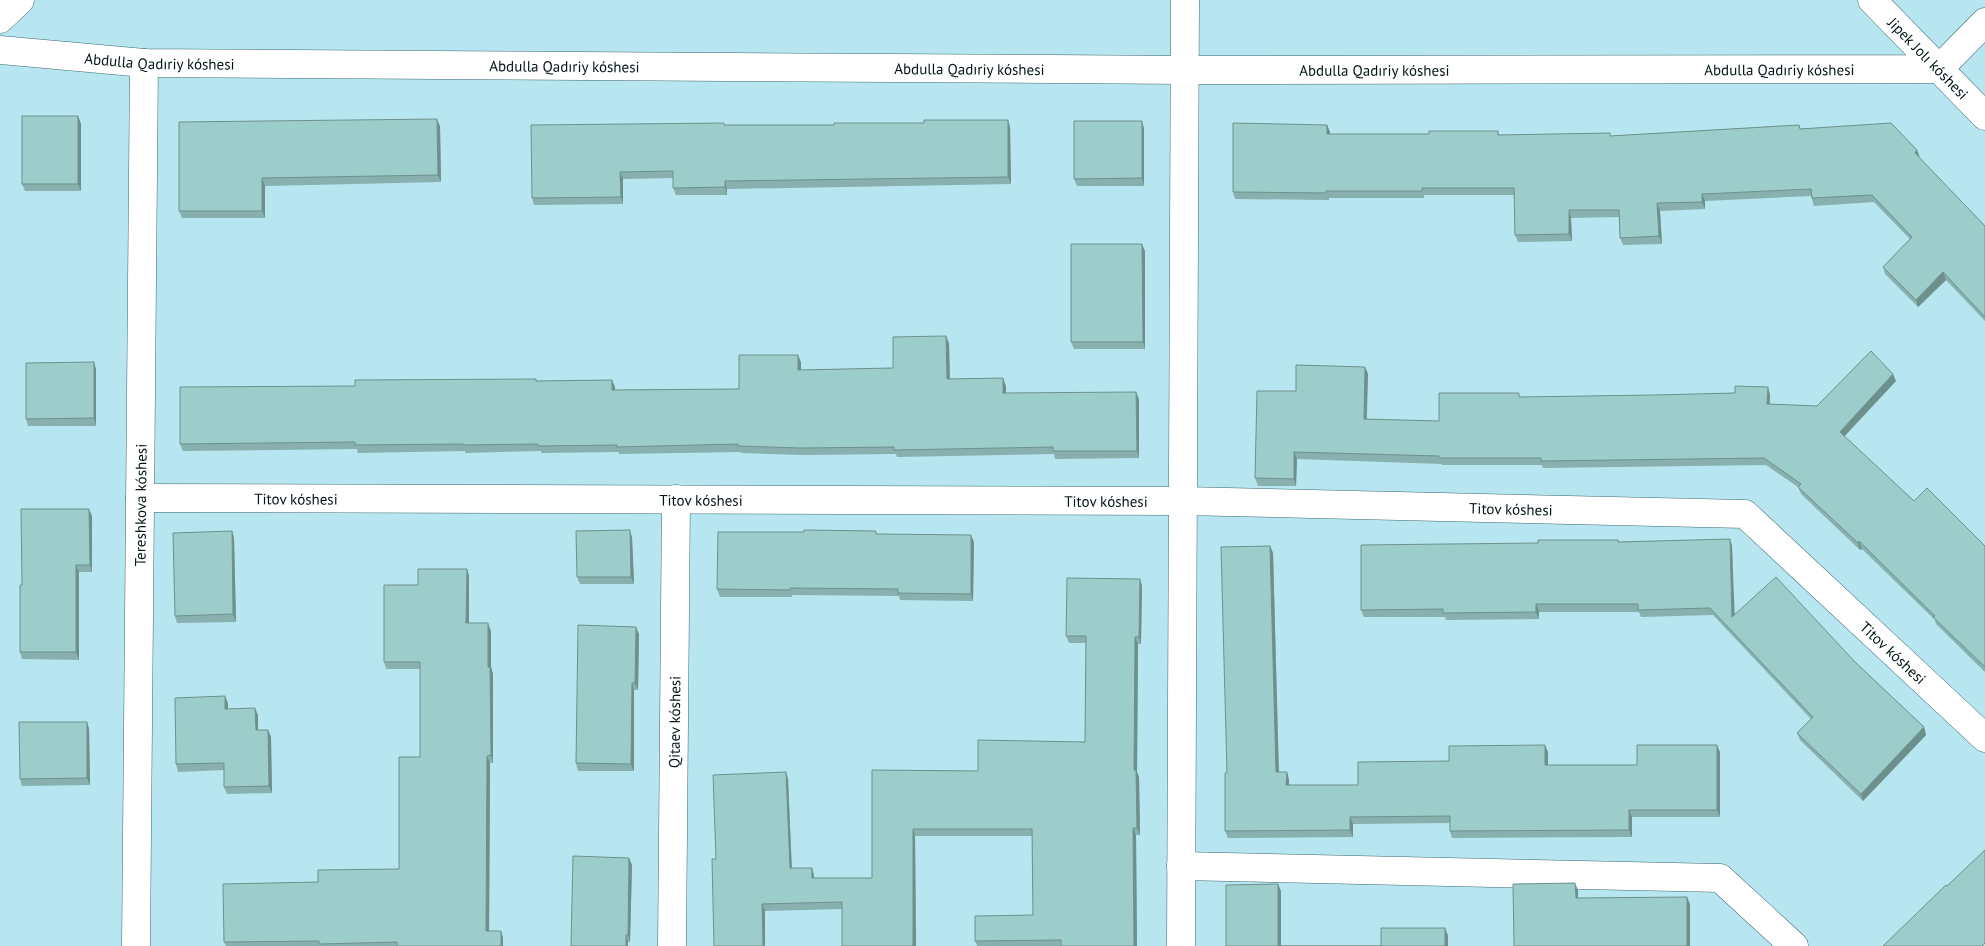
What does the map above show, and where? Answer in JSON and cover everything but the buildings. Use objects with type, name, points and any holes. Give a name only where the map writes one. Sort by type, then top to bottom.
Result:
[{"type":"street","points":[[0,19],[20,0]]},
{"type":"street","points":[[1181,946],[1185,0]]},
{"type":"street","name":"Jipek Jolı kóshesi","points":[[1872,0],[1985,116]]},
{"type":"street","points":[[1939,69],[1985,22]]},
{"type":"street","name":"Abdulla Qadıriy kóshesi","points":[[0,50],[144,62],[1186,70],[1939,69]]},
{"type":"street","name":"Tereshkova kóshesi","points":[[136,946],[144,62]]},
{"type":"street","name":"Titov kóshesi","points":[[140,498],[1183,501],[1745,514],[1985,738]]},
{"type":"street","name":"Qitaev kóshesi","points":[[672,946],[676,499]]},
{"type":"street","points":[[1181,866],[1720,878],[1794,946]]}]
